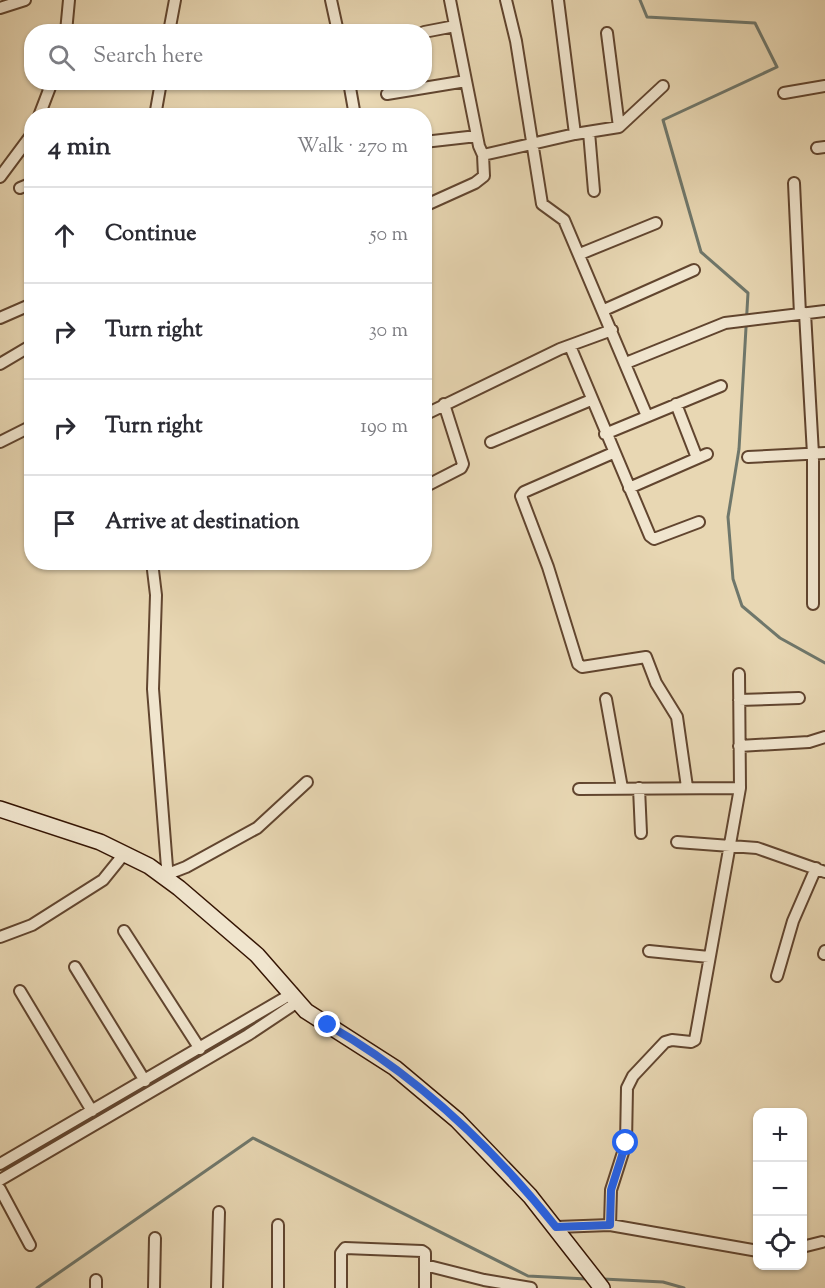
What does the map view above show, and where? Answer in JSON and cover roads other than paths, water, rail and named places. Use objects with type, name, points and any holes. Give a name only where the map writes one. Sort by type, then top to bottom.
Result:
[{"type":"main road","points":[[0,809],[100,842],[168,877],[228,928],[312,1014],[395,1068],[457,1120],[556,1227],[602,1288]]},
{"type":"street","points":[[0,8],[25,0]]},
{"type":"street","points":[[67,24],[69,0]]},
{"type":"street","points":[[170,24],[175,0]]},
{"type":"street","points":[[331,0],[336,24]]},
{"type":"street","points":[[432,202],[475,183],[484,176],[483,155],[477,136],[450,0]]},
{"type":"street","points":[[506,0],[534,142],[542,204],[564,220],[647,416]]},
{"type":"street","points":[[558,0],[575,134]]},
{"type":"street","points":[[432,30],[455,26]]},
{"type":"street","points":[[607,33],[619,127]]},
{"type":"street","points":[[432,87],[466,81]]},
{"type":"street","points":[[483,155],[534,142],[619,127],[663,86]]},
{"type":"street","points":[[784,93],[825,86]]},
{"type":"street","points":[[42,108],[49,90]]},
{"type":"street","points":[[156,108],[160,90]]},
{"type":"street","points":[[350,90],[354,108]]},
{"type":"street","points":[[387,94],[411,90]]},
{"type":"street","points":[[589,132],[594,191]]},
{"type":"street","points":[[432,141],[477,136]]},
{"type":"street","points":[[0,177],[24,145]]},
{"type":"street","points":[[794,183],[813,454],[813,604]]},
{"type":"street","points":[[20,188],[24,186]]},
{"type":"street","points":[[580,254],[656,223]]},
{"type":"street","points":[[604,310],[694,270]]},
{"type":"street","points":[[0,318],[24,308]]},
{"type":"street","points":[[626,363],[725,323],[825,310]]},
{"type":"street","points":[[432,411],[570,345],[612,330]]},
{"type":"street","points":[[570,345],[613,453],[654,539],[699,522]]},
{"type":"street","points":[[0,364],[24,350]]},
{"type":"street","points":[[605,434],[721,386]]},
{"type":"street","points":[[491,442],[591,400]]},
{"type":"street","points":[[432,483],[461,468],[463,464],[444,404]]},
{"type":"street","points":[[629,488],[702,456],[676,404]]},
{"type":"street","points":[[0,442],[24,430]]},
{"type":"street","points":[[613,453],[524,492],[521,496],[548,567],[578,664],[582,668],[646,657],[656,683],[677,717],[687,787]]},
{"type":"street","points":[[748,457],[825,453]]},
{"type":"street","points":[[153,570],[156,595],[153,689],[168,877],[257,828],[307,782]]},
{"type":"street","points":[[610,1225],[611,1190],[626,1143],[627,1088],[633,1076],[666,1042],[695,1040],[740,788],[739,674]]},
{"type":"street","points":[[739,700],[799,698]]},
{"type":"street","points":[[606,699],[622,788]]},
{"type":"street","points":[[740,746],[809,741],[825,737]]},
{"type":"street","points":[[639,788],[641,834]]},
{"type":"street","points":[[579,789],[740,788]]},
{"type":"street","points":[[677,842],[757,848],[821,870],[792,921],[777,975]]},
{"type":"street","points":[[0,937],[32,925],[103,880],[124,854]]},
{"type":"street","points":[[124,931],[200,1049]]},
{"type":"street","points":[[649,951],[709,957]]},
{"type":"street","points":[[75,967],[145,1081]]},
{"type":"street","points":[[20,991],[92,1111]]},
{"type":"street","points":[[0,1164],[200,1049],[296,997]]},
{"type":"street","points":[[0,1180],[248,1035],[296,997]]},
{"type":"street","points":[[0,1189],[30,1245]]},
{"type":"street","points":[[217,1288],[219,1212]]},
{"type":"street","points":[[556,1227],[610,1225],[753,1250]]},
{"type":"street","points":[[278,1226],[278,1288]]},
{"type":"street","points":[[154,1288],[155,1238]]},
{"type":"street","points":[[807,1246],[822,1242]]},
{"type":"street","points":[[341,1288],[341,1253],[345,1248],[422,1251],[425,1253],[425,1288]]},
{"type":"street","points":[[425,1265],[484,1284],[531,1288]]},
{"type":"waterway","points":[[640,0],[647,17],[755,23],[777,67],[663,120],[701,252],[748,293],[739,449],[728,517],[733,579],[742,606],[780,638],[825,663]]},
{"type":"waterway","points":[[37,1288],[253,1138],[528,1276],[587,1279]]},
{"type":"waterway","points":[[603,1279],[663,1282],[684,1288]]}]
